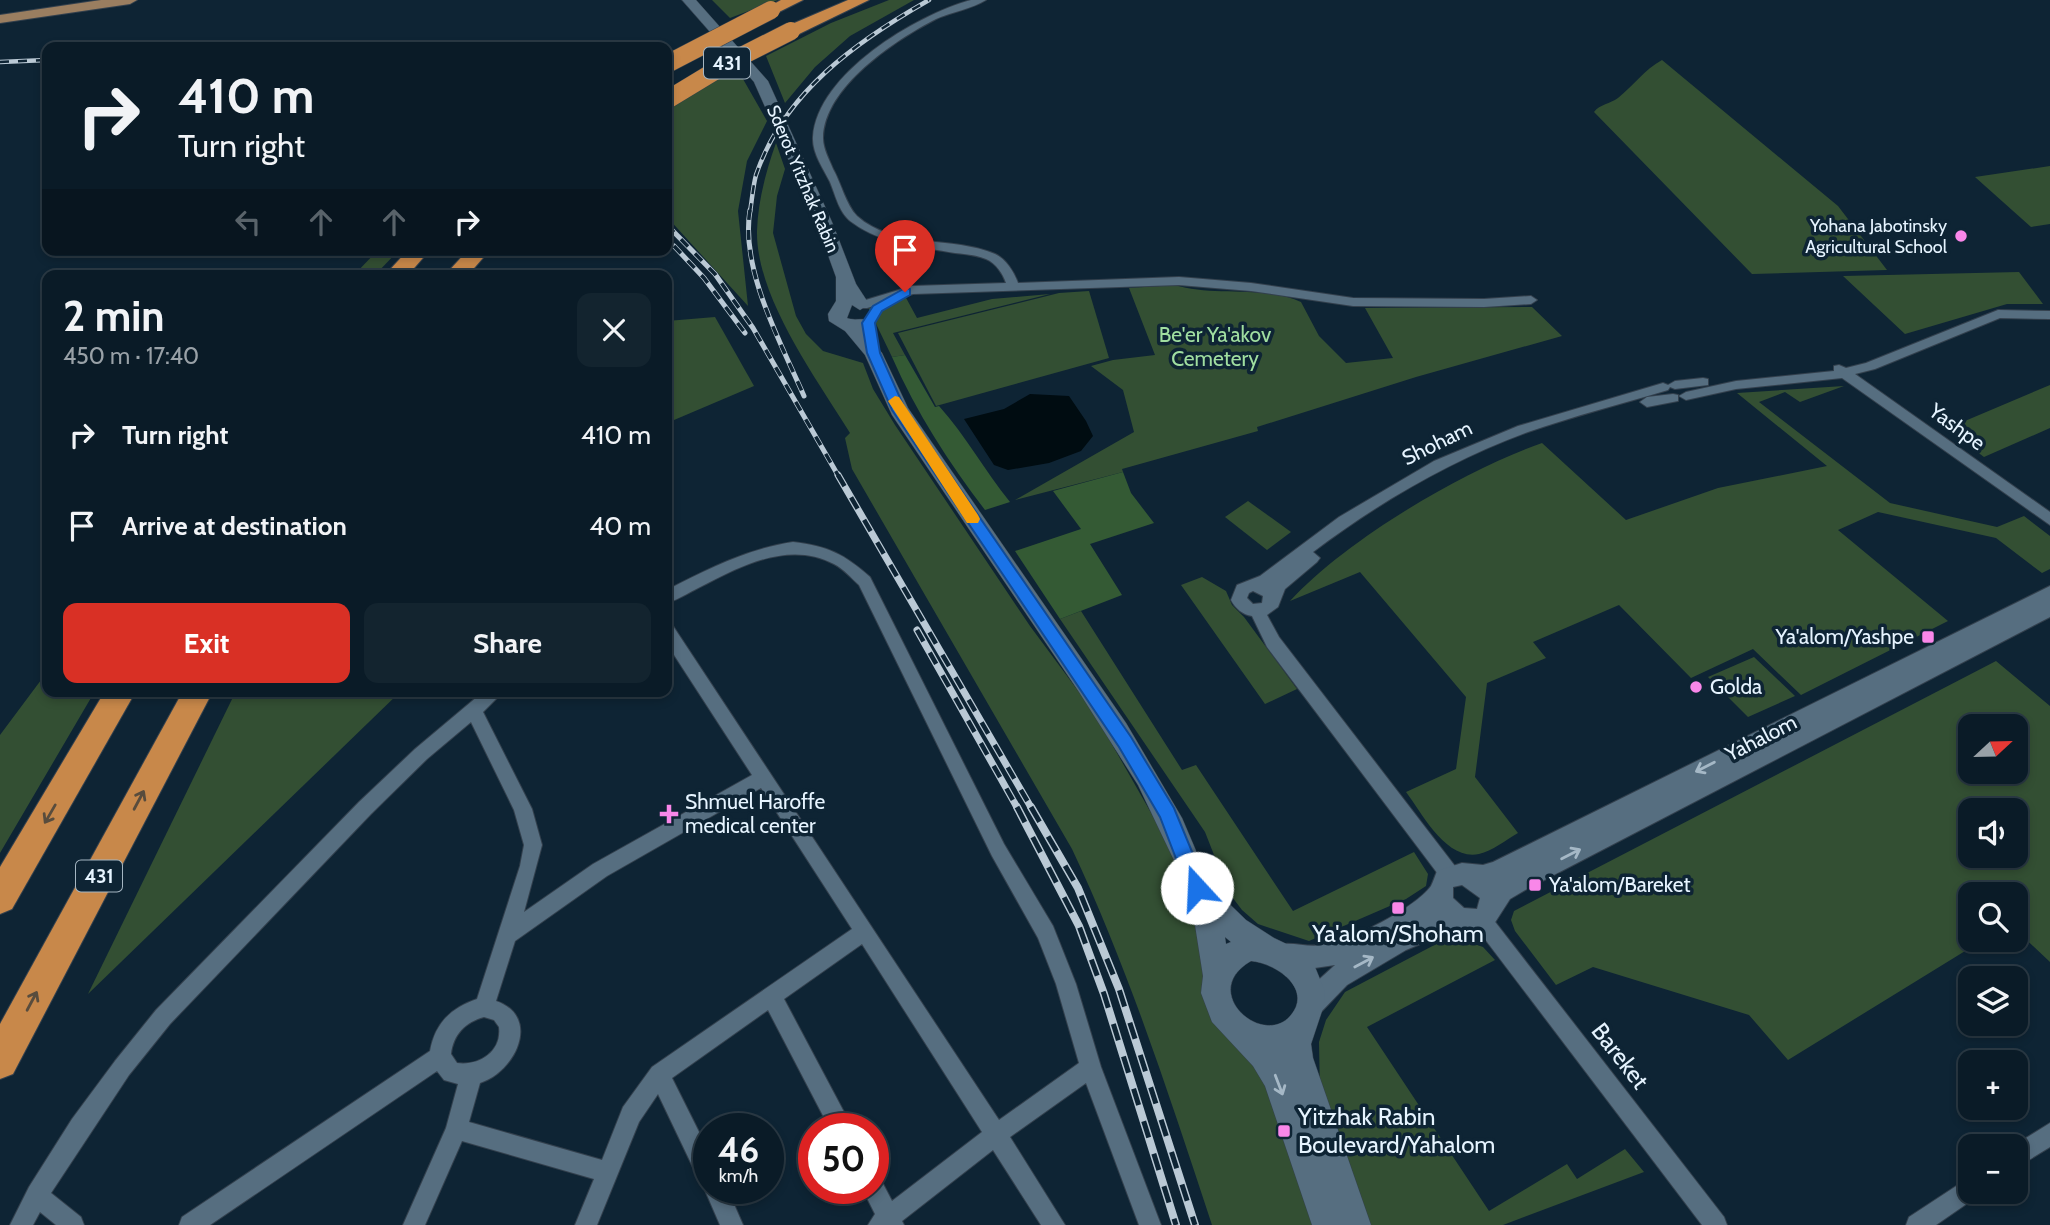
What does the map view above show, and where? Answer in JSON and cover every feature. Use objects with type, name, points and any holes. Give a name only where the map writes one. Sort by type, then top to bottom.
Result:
[{"type":"highway","name":"431","points":[[672,61],[795,0]]},
{"type":"highway","name":"431","points":[[672,97],[728,63],[791,31],[862,0]]},
{"type":"highway","points":[[401,270],[414,256]]},
{"type":"highway","points":[[461,270],[474,256]]},
{"type":"highway","points":[[0,898],[117,697]]},
{"type":"highway","name":"431","points":[[0,1061],[195,697]]},
{"type":"main road","points":[[0,17],[97,0]]},
{"type":"main road","points":[[0,17],[130,0]]},
{"type":"main road","name":"Sderot Yitzhak Rabin","points":[[689,0],[761,81],[824,222],[844,277],[845,294],[860,313]]},
{"type":"main road","name":"Sderot Yitzhak Rabin","points":[[705,0],[754,56],[760,66],[761,81]]},
{"type":"main road","points":[[860,313],[873,353],[899,410],[1139,764],[1167,814],[1197,888],[1215,951],[1216,996],[1220,1010],[1264,1055],[1278,1079],[1328,1225]]},
{"type":"main road","points":[[1197,888],[1236,929],[1274,950],[1304,975],[1310,989],[1306,1015],[1296,1044],[1298,1058],[1355,1225]]},
{"type":"main road","points":[[1217,975],[1226,959],[1236,951],[1249,947],[1274,950]]},
{"type":"main road","points":[[1239,1031],[1272,1040],[1283,1039],[1306,1015]]},
{"type":"street","points":[[981,0],[963,3],[935,14],[875,54],[833,97],[818,136],[822,156],[853,219],[891,236],[992,257],[1002,264],[1012,279],[1013,287]]},
{"type":"street","points":[[860,313],[912,290],[1179,281],[1251,287],[1343,302],[1484,303],[1531,300]]},
{"type":"street","name":"Shoham","points":[[1253,585],[1265,580],[1344,521],[1439,465],[1523,429],[1674,392],[1862,368],[1992,316],[2032,313],[2050,316]]},
{"type":"street","name":"Yashpe","points":[[1841,371],[2050,520]]},
{"type":"street","name":"Shoham","points":[[1272,597],[1280,585],[1304,564],[1347,532],[1402,497],[1454,469],[1523,440],[1601,414],[1659,399],[1674,392]]},
{"type":"street","points":[[672,595],[738,562],[789,547],[822,550],[852,565],[865,581],[998,850],[1046,933],[1066,984],[1091,1067],[1150,1225]]},
{"type":"street","points":[[1253,585],[1265,589],[1272,597],[1269,607],[1257,611],[1245,607],[1238,598],[1242,589],[1253,585]]},
{"type":"street","name":"Yahalom","points":[[1274,950],[1295,959],[1337,954],[1405,920],[1454,882],[1498,871],[2050,593]]},
{"type":"street","name":"Yahalom","points":[[1306,1015],[1337,978],[1359,964],[1434,926],[1478,914],[1502,891],[1519,881],[2050,608]]},
{"type":"street","points":[[1257,611],[1273,642],[1454,882],[1486,887],[1478,914],[1445,907],[1454,882]]},
{"type":"street","points":[[672,639],[1054,1225]]},
{"type":"street","points":[[21,1225],[37,1195],[122,1068],[163,1017],[365,808],[421,754],[489,697]]},
{"type":"street","points":[[473,710],[523,809],[533,845],[529,866],[484,1007]]},
{"type":"street","points":[[507,935],[600,870],[764,777]]},
{"type":"street","name":"Bareket","points":[[1478,914],[1716,1225]]},
{"type":"street","points":[[586,1225],[631,1115],[659,1074],[865,931]]},
{"type":"street","points":[[771,996],[833,1113]]},
{"type":"street","points":[[484,1007],[503,1013],[509,1022],[509,1044],[494,1065],[471,1076],[451,1073],[440,1057],[444,1035],[451,1024],[473,1009],[484,1007]]},
{"type":"street","points":[[190,1225],[440,1057]]},
{"type":"street","points":[[880,1204],[887,1222],[995,1135],[1091,1067]]},
{"type":"street","points":[[659,1074],[693,1143]]},
{"type":"street","points":[[414,1225],[456,1129],[471,1076]]},
{"type":"street","points":[[456,1129],[606,1172]]},
{"type":"street","points":[[2028,1149],[2050,1134]]},
{"type":"street","points":[[37,1195],[73,1225]]},
{"type":"street","points":[[1917,1225],[1958,1196]]},
{"type":"street","points":[[722,1204],[732,1225]]},
{"type":"green space","points":[[712,0],[778,0],[730,18]]},
{"type":"green space","points":[[889,0],[914,0],[850,36],[815,67],[785,103],[766,56],[831,23]]},
{"type":"green space","points":[[1662,60],[1838,206],[1887,270],[1752,274],[1594,112],[1618,98]]},
{"type":"green space","points":[[735,65],[767,121],[747,161],[738,211],[748,306],[672,222],[672,106]]},
{"type":"green space","points":[[776,143],[785,169],[777,196],[773,233],[796,316],[806,334],[823,351],[863,363],[873,389],[895,425],[1030,626],[1093,711],[1187,876],[1208,972],[1274,1088],[1315,1225],[1212,1225],[1130,988],[1072,849],[852,469],[845,438],[850,433],[790,336],[766,283],[759,256],[757,231],[763,186]]},
{"type":"green space","points":[[2050,166],[2050,224],[2031,227],[1975,177]]},
{"type":"green space","points":[[372,256],[393,256],[380,270],[359,270]]},
{"type":"green space","points":[[2019,272],[2043,304],[2007,304],[1905,334],[1843,276]]},
{"type":"green space","name":"Be'er Ya'akov Cemetery","points":[[1175,285],[1205,290],[1271,294],[1301,302],[1319,336],[1346,363],[1393,358],[1365,308],[1532,307],[1562,336],[1416,377],[1257,427],[1258,431],[1122,469],[1123,472],[1015,500],[1134,432],[1123,390],[1091,366],[1113,360],[1155,355],[1129,288]]},
{"type":"green space","points":[[1089,291],[1109,358],[936,406],[898,333],[1059,293]]},
{"type":"green space","points":[[1050,294],[893,333],[905,355],[892,357],[865,301],[905,296],[917,318],[992,299]]},
{"type":"green space","points":[[715,317],[754,386],[672,421],[672,321]]},
{"type":"green space","points":[[905,355],[935,407],[939,406],[949,417],[1010,502],[985,510],[959,474],[922,417],[892,357]]},
{"type":"green space","points":[[2050,385],[2050,428],[1984,457],[1946,429]]},
{"type":"green space","points":[[1844,386],[1800,402],[1785,392],[1759,402],[1890,503],[1997,527],[2024,516],[2050,536],[2050,569],[2042,573],[1996,538],[1878,512],[1838,530],[1948,621],[1801,695],[1753,649],[1691,678],[1619,605],[1533,642],[1546,658],[1487,683],[1475,777],[1518,833],[1479,854],[1467,854],[1446,843],[1427,823],[1406,792],[1456,769],[1466,697],[1360,572],[1290,601],[1342,554],[1408,509],[1478,471],[1542,443],[1626,520],[1718,488],[1827,466],[1737,393]]},
{"type":"green space","points":[[1123,472],[1131,493],[1154,523],[1090,544],[1122,595],[1060,619],[1015,551],[1081,529],[1053,491]]},
{"type":"green space","points":[[1248,501],[1291,532],[1267,550],[1225,517]]},
{"type":"green space","points":[[1202,577],[1226,591],[1232,605],[1244,617],[1297,689],[1265,704],[1181,585]]},
{"type":"green space","points":[[1081,611],[1182,770],[1196,765],[1293,911],[1414,852],[1428,874],[1426,886],[1406,899],[1309,941],[1258,924],[1242,910],[1229,893],[1205,832],[1060,619]]},
{"type":"green space","points":[[1754,657],[1795,696],[1748,717],[1708,677]]},
{"type":"green space","points":[[1996,661],[2050,706],[2050,962],[2028,941],[2028,882],[1958,882],[1958,952],[1964,952],[1788,1060],[1749,1015],[1593,967],[1556,985],[1515,931],[1511,920],[1514,911]]},
{"type":"green space","points":[[42,679],[42,697],[91,697],[0,853],[0,735]]},
{"type":"green space","points":[[233,697],[395,697],[88,994]]},
{"type":"green space","points":[[1460,939],[1483,947],[1495,960],[1367,1027],[1489,1211],[1567,1164],[1577,1179],[1625,1149],[1644,1172],[1503,1225],[1369,1225],[1345,1163],[1337,1124],[1320,1094],[1319,1042],[1326,1020],[1345,992],[1442,941]]},
{"type":"shaded area","points":[[1030,394],[1069,396],[1093,436],[1081,451],[1049,463],[1008,470],[994,465],[964,419],[1004,409]]},
{"type":"railway","points":[[750,212],[756,175],[769,145],[804,94],[850,52],[929,0]]},
{"type":"railway","points":[[0,62],[42,60]]},
{"type":"railway","points":[[750,210],[751,256],[757,281],[774,329],[804,396]]},
{"type":"railway","points":[[672,230],[715,274],[753,328],[839,477]]},
{"type":"railway","points":[[674,246],[704,278],[745,333]]},
{"type":"railway","points":[[838,475],[1032,809]]},
{"type":"railway","points":[[917,630],[1018,809]]},
{"type":"railway","points":[[1017,807],[1079,926],[1104,994],[1176,1225]]},
{"type":"railway","points":[[1031,807],[1078,888],[1119,989],[1195,1225]]},
{"type":"slow traffic","points":[[895,401],[972,519]]},
{"type":"place","name":"Yohana Jabotinsky Agricultural School","points":[[1961,236]]},
{"type":"place","name":"Ya'alom/Yashpe","points":[[1928,637]]},
{"type":"place","name":"Golda","points":[[1696,687]]},
{"type":"place","name":"Shmuel Haroffe medical center","points":[[669,814]]},
{"type":"place","name":"Ya'alom/Bareket","points":[[1535,885]]},
{"type":"place","name":"Ya'alom/Shoham","points":[[1398,908]]},
{"type":"place","name":"Yitzhak Rabin Boulevard/Yahalom","points":[[1284,1131]]},
{"type":"route","points":[[905,292],[877,308],[868,323],[873,353],[899,410],[1139,764],[1178,837],[1197,888]]}]
